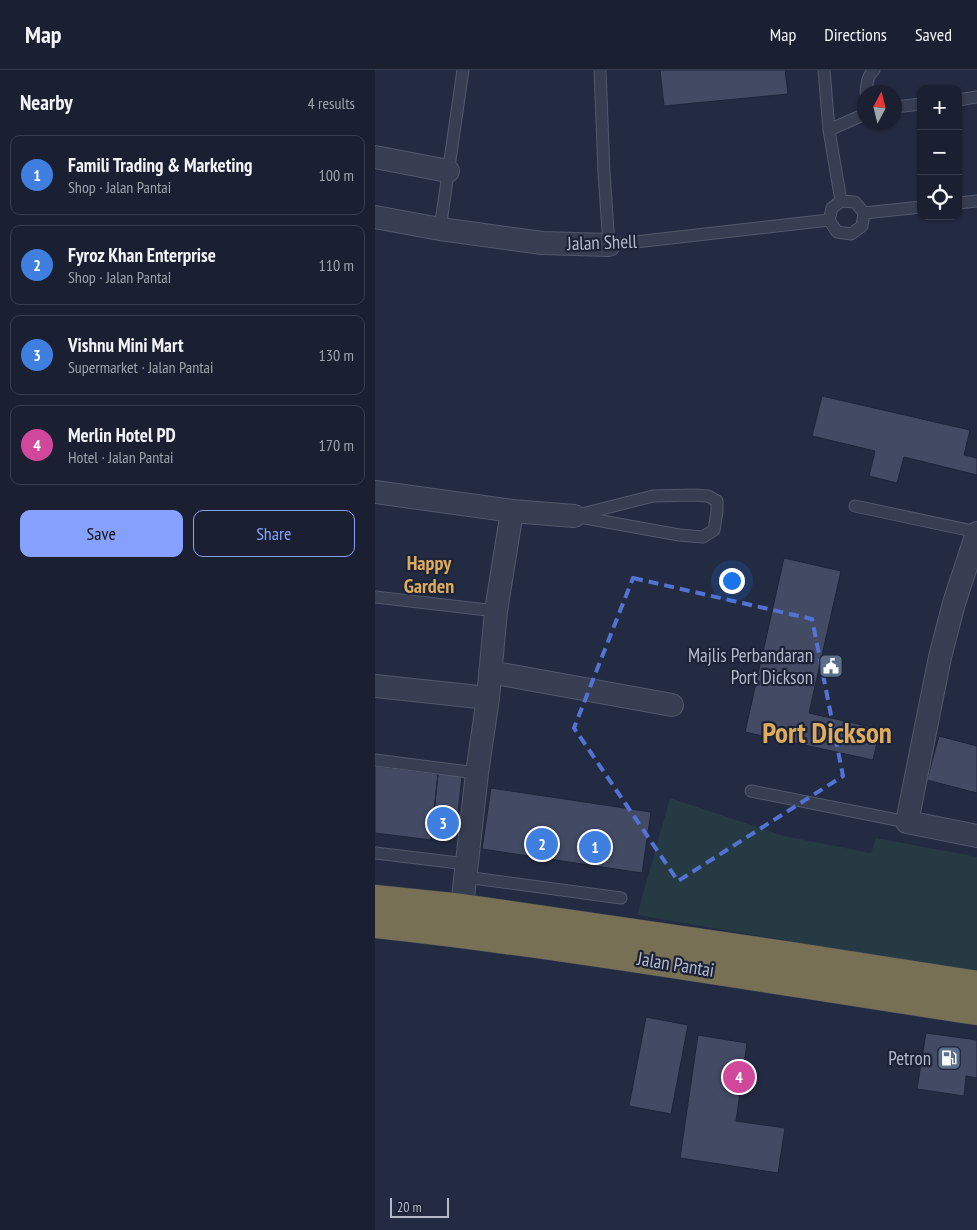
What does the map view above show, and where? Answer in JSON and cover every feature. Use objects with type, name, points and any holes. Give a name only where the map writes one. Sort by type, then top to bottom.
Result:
[{"type":"highway","name":"Jalan Pantai","points":[[375,899],[461,921],[651,960],[977,1011]]},
{"type":"highway","name":"Jalan Pantai","points":[[375,924],[461,921],[792,956],[977,985]]},
{"type":"street","points":[[375,157],[448,171]]},
{"type":"street","name":"Jalan Shell","points":[[375,217],[440,230],[542,243],[609,245]]},
{"type":"street","points":[[375,492],[512,511],[574,516]]},
{"type":"street","points":[[461,921],[477,773],[491,672],[496,611],[512,511]]},
{"type":"street","points":[[977,533],[954,603],[940,657],[907,822],[977,836]]},
{"type":"street","points":[[491,672],[672,705]]},
{"type":"street","points":[[375,686],[488,698]]},
{"type":"lane","points":[[440,230],[463,70]]},
{"type":"lane","points":[[600,70],[609,245]]},
{"type":"lane","points":[[824,70],[829,130],[841,201]]},
{"type":"lane","points":[[867,85],[868,78],[874,70]]},
{"type":"lane","points":[[962,99],[977,97]]},
{"type":"lane","points":[[902,107],[917,105]]},
{"type":"lane","points":[[829,130],[857,118]]},
{"type":"lane","points":[[841,201],[855,202],[864,213],[862,226],[851,234],[837,232],[829,220],[832,208],[841,201]]},
{"type":"lane","points":[[962,203],[977,201]]},
{"type":"lane","points":[[864,213],[917,207]]},
{"type":"lane","name":"Jalan Shell","points":[[609,245],[829,220]]},
{"type":"lane","points":[[694,495],[708,496],[717,500],[714,530],[703,537],[679,535],[574,516],[653,496],[694,495]]},
{"type":"lane","points":[[855,506],[977,533]]},
{"type":"lane","points":[[375,597],[496,611]]},
{"type":"lane","points":[[375,760],[477,773]]},
{"type":"lane","points":[[751,791],[907,822]]},
{"type":"lane","points":[[375,853],[621,898]]},
{"type":"highlighted area","points":[[633,578],[812,619],[843,776],[678,881],[574,728]]},
{"type":"shaded area","points":[[670,798],[784,836],[871,853],[876,838],[977,857],[977,973],[637,915]]},
{"type":"building","points":[[660,70],[785,70],[788,94],[664,106]]},
{"type":"building","points":[[822,396],[970,430],[964,455],[977,458],[977,475],[904,457],[897,483],[869,476],[875,451],[812,436]]},
{"type":"building","points":[[784,558],[841,571],[809,713],[880,729],[873,760],[745,732]]},
{"type":"building","points":[[939,736],[977,746],[977,793],[927,780]]},
{"type":"building","points":[[375,766],[438,774],[431,840],[375,833]]},
{"type":"building","points":[[438,774],[462,776],[456,831],[431,840]]},
{"type":"building","points":[[491,788],[651,812],[642,873],[482,849]]},
{"type":"building","points":[[646,1017],[688,1025],[671,1114],[629,1106]]},
{"type":"building","name":"Petron","points":[[926,1033],[977,1040],[977,1078],[966,1076],[964,1096],[917,1089]]},
{"type":"building","points":[[698,1035],[747,1043],[736,1121],[785,1128],[778,1173],[680,1158]]},
{"type":"place","name":"Majlis Perbandaran Port Dickson","points":[[831,666]]},
{"type":"place","name":"Vishnu Mini Mart","points":[[443,823]]},
{"type":"place","name":"Fyroz Khan Enterprise","points":[[542,844]]},
{"type":"place","name":"Famili Trading & Marketing","points":[[595,847]]},
{"type":"place","name":"Petron","points":[[949,1058]]},
{"type":"place","name":"Merlin Hotel PD","points":[[739,1077]]},
{"type":"district","name":"Happy Garden","points":[[429,574]]},
{"type":"district","name":"Port Dickson","points":[[827,733]]}]
